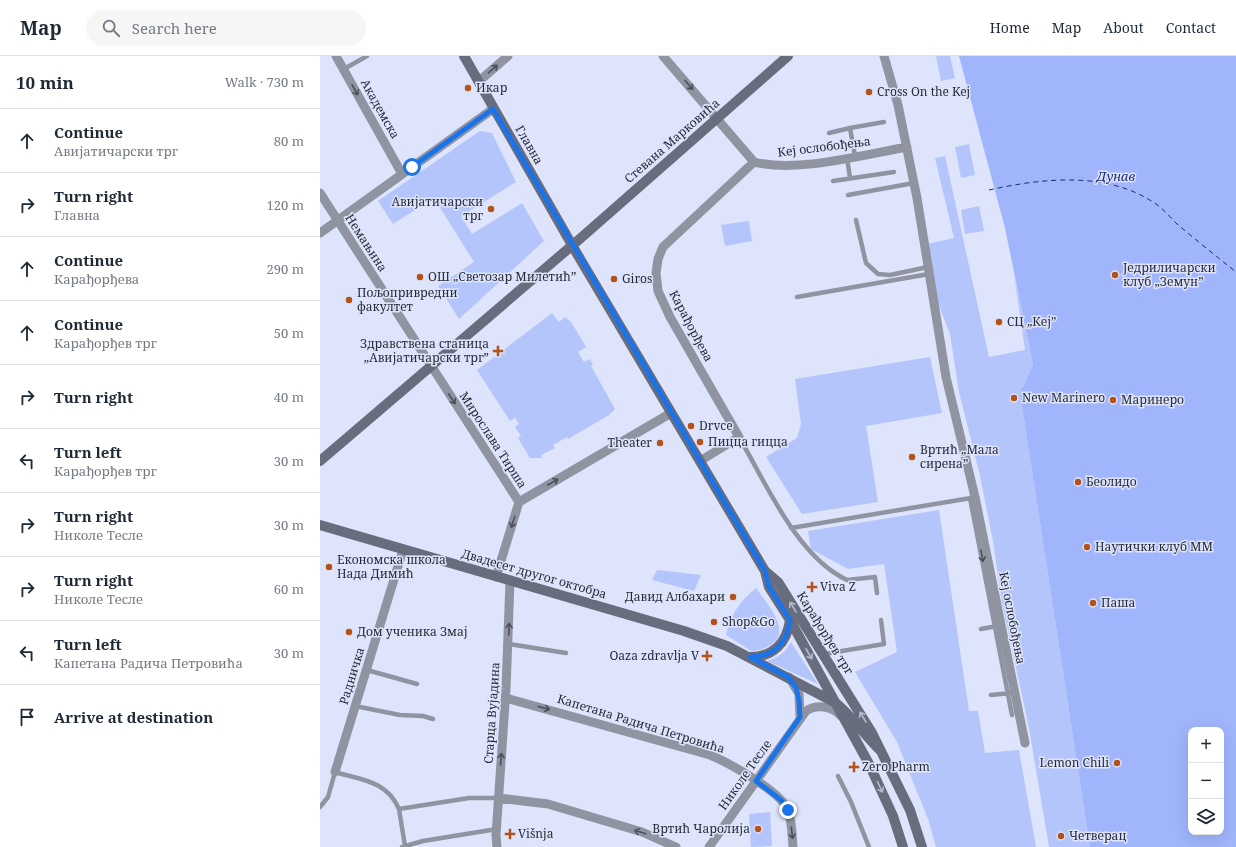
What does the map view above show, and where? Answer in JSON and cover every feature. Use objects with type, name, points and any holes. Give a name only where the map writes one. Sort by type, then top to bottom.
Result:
[{"type":"main road","name":"Главна","points":[[464,56],[572,245]]},
{"type":"main road","name":"Стевана Марковића","points":[[572,245],[788,56]]},
{"type":"main road","points":[[320,461],[572,245],[765,571]]},
{"type":"main road","name":"Двадесет другог октобра","points":[[320,525],[717,642],[750,657]]},
{"type":"main road","name":"Карађорђев трг","points":[[765,571],[769,587],[790,620],[836,703],[841,716],[880,788],[893,816],[903,847]]},
{"type":"main road","name":"Карађорђев трг","points":[[765,571],[778,582],[822,654],[857,707],[881,751],[910,810],[922,847]]},
{"type":"main road","points":[[750,657],[765,656],[777,649],[786,638],[790,620]]},
{"type":"main road","points":[[750,657],[836,703],[850,715],[869,740],[881,751]]},
{"type":"street","name":"Академска","points":[[336,56],[402,174]]},
{"type":"street","points":[[478,82],[508,56]]},
{"type":"street","points":[[663,56],[754,162]]},
{"type":"street","name":"Кеј ослобођења","points":[[884,56],[898,105],[907,147],[946,378],[973,498],[1012,693],[1025,743]]},
{"type":"street","points":[[320,233],[493,109]]},
{"type":"street","name":"Кеј ослобођења","points":[[754,162],[780,166],[851,157],[907,147]]},
{"type":"street","name":"Карађорђева","points":[[740,437],[670,317],[658,291],[656,282],[656,268],[663,248],[754,162]]},
{"type":"street","name":"Немањина","points":[[320,193],[430,366]]},
{"type":"street","name":"Мирослава Тирша","points":[[430,366],[519,502],[496,577]]},
{"type":"street","points":[[519,502],[671,413]]},
{"type":"street","points":[[700,461],[740,437]]},
{"type":"street","name":"Радничка","points":[[335,772],[403,550]]},
{"type":"street","name":"Старца Вујадина","points":[[497,847],[509,644],[510,581]]},
{"type":"street","points":[[788,677],[799,694],[800,717]]},
{"type":"street","name":"Капетана Радича Петровића","points":[[506,698],[710,755],[729,763],[781,800],[788,810],[793,847]]},
{"type":"street","name":"Николе Тесле","points":[[709,847],[800,717],[806,711],[817,707],[831,709],[841,716]]},
{"type":"street","points":[[499,798],[548,804],[642,832],[676,847]]},
{"type":"lane","points":[[344,70],[367,56]]},
{"type":"lane","points":[[829,133],[884,122]]},
{"type":"lane","points":[[850,128],[850,178]]},
{"type":"lane","points":[[833,181],[894,172]]},
{"type":"lane","points":[[848,195],[914,182]]},
{"type":"lane","points":[[856,220],[866,263],[878,274],[890,275],[929,271]]},
{"type":"lane","points":[[797,297],[825,293],[929,271]]},
{"type":"lane","points":[[637,281],[656,282]]},
{"type":"lane","name":"Карађорђева","points":[[740,437],[791,528]]},
{"type":"lane","points":[[877,593],[875,577],[852,580],[844,578],[815,557],[800,541],[791,528],[973,498]]},
{"type":"lane","points":[[822,654],[884,644],[881,620]]},
{"type":"lane","points":[[981,629],[998,626]]},
{"type":"lane","points":[[509,644],[566,653]]},
{"type":"lane","points":[[367,670],[417,684]]},
{"type":"lane","points":[[991,695],[1012,693],[1012,715]]},
{"type":"lane","points":[[356,706],[400,715],[423,716],[433,719]]},
{"type":"lane","points":[[335,772],[385,789],[395,799],[399,809],[405,846]]},
{"type":"lane","name":"Радничка","points":[[320,807],[328,797],[335,772]]},
{"type":"lane","points":[[838,776],[851,802],[869,847]]},
{"type":"lane","points":[[399,809],[469,798],[499,798]]},
{"type":"lane","points":[[402,847],[423,841],[497,829]]},
{"type":"shaded area","points":[[936,56],[950,56],[955,78],[941,81]]},
{"type":"shaded area","points":[[480,131],[492,133],[516,182],[461,216],[472,234],[522,203],[544,241],[459,319],[438,286],[474,262],[434,198],[393,224],[378,201]]},
{"type":"shaded area","points":[[969,144],[975,175],[961,178],[955,147]]},
{"type":"shaded area","points":[[945,156],[989,357],[1025,350],[1014,274],[1033,365],[1020,393],[1090,847],[1049,847],[1029,728],[1002,603],[993,541],[980,476],[959,392],[950,334],[936,298],[928,244],[954,238],[935,158]]},
{"type":"shaded area","points":[[979,206],[984,231],[965,234],[961,210]]},
{"type":"shaded area","points":[[749,221],[752,241],[725,246],[721,225]]},
{"type":"shaded area","points":[[552,313],[559,322],[565,317],[571,322],[586,347],[578,352],[584,362],[590,359],[593,365],[591,366],[615,409],[609,415],[568,439],[567,437],[553,445],[555,448],[541,455],[542,458],[530,458],[518,438],[521,436],[515,427],[519,424],[515,418],[510,421],[477,370]]},
{"type":"shaded area","points":[[930,357],[942,413],[866,426],[878,502],[802,514],[766,457],[797,438],[801,424],[795,379]]},
{"type":"shaded area","points":[[939,510],[969,711],[978,711],[985,753],[1019,750],[1036,847],[936,847],[928,819],[897,742],[855,672],[897,652],[884,564],[848,569],[811,549],[808,531]]},
{"type":"shaded area","points":[[657,570],[701,575],[694,591],[652,580]]},
{"type":"shaded area","points":[[756,588],[775,616],[779,631],[777,638],[772,644],[757,651],[751,651],[726,635],[733,614],[745,598]]},
{"type":"shaded area","points":[[791,642],[818,684],[767,661],[781,654]]},
{"type":"shaded area","points":[[770,812],[772,846],[751,847],[749,814]]},
{"type":"water","name":"Дунав","points":[[959,56],[1236,56],[1236,847],[1090,847],[1020,393],[1033,365],[1005,228]]},
{"type":"ferry route","points":[[989,190],[1032,182],[1054,180],[1099,182],[1121,187],[1141,195],[1160,207],[1177,224],[1236,272]]},
{"type":"place","name":"Икар","points":[[468,88]]},
{"type":"place","name":"Cross On the Kej","points":[[869,92]]},
{"type":"place","name":"Авијатичарски трг","points":[[491,209]]},
{"type":"place","name":"Једриличарски клуб „Земун”","points":[[1115,275]]},
{"type":"place","name":"ОШ „Светозар Милетић”","points":[[420,277]]},
{"type":"place","name":"Giros","points":[[614,279]]},
{"type":"place","name":"Пољопривредни факултет","points":[[349,300]]},
{"type":"place","name":"СЦ „Кеј”","points":[[999,322]]},
{"type":"place","name":"Здравствена станица „Авијатичарски трг”","points":[[498,351]]},
{"type":"place","name":"New Marinero","points":[[1014,398]]},
{"type":"place","name":"Маринеро","points":[[1113,400]]},
{"type":"place","name":"Drvce","points":[[691,426]]},
{"type":"place","name":"Пицца гицца","points":[[700,442]]},
{"type":"place","name":"Theater","points":[[660,443]]},
{"type":"place","name":"Вртић „Мала сирена”","points":[[912,457]]},
{"type":"place","name":"Беолидо","points":[[1078,482]]},
{"type":"place","name":"Наутички клуб ММ","points":[[1087,547]]},
{"type":"place","name":"Економска школа Нада Димић","points":[[329,567]]},
{"type":"place","name":"Viva Z","points":[[812,587]]},
{"type":"place","name":"Давид Албахари","points":[[733,597]]},
{"type":"place","name":"Паша","points":[[1093,603]]},
{"type":"place","name":"Shop&Go","points":[[714,622]]},
{"type":"place","name":"Дом ученика Змај","points":[[349,632]]},
{"type":"place","name":"Oaza zdravlja V","points":[[707,656]]},
{"type":"place","name":"Lemon Chili","points":[[1117,763]]},
{"type":"place","name":"Zero Pharm","points":[[854,767]]},
{"type":"place","name":"Вртић Чаролија","points":[[758,829]]},
{"type":"place","name":"Višnja","points":[[510,834]]},
{"type":"place","name":"Четверац","points":[[1061,836]]},
{"type":"route","points":[[412,167],[493,109],[765,571],[769,587],[790,620],[789,627],[786,638],[777,649],[765,656],[750,657],[788,677],[799,694],[800,717],[756,781],[781,800],[788,810]]}]
